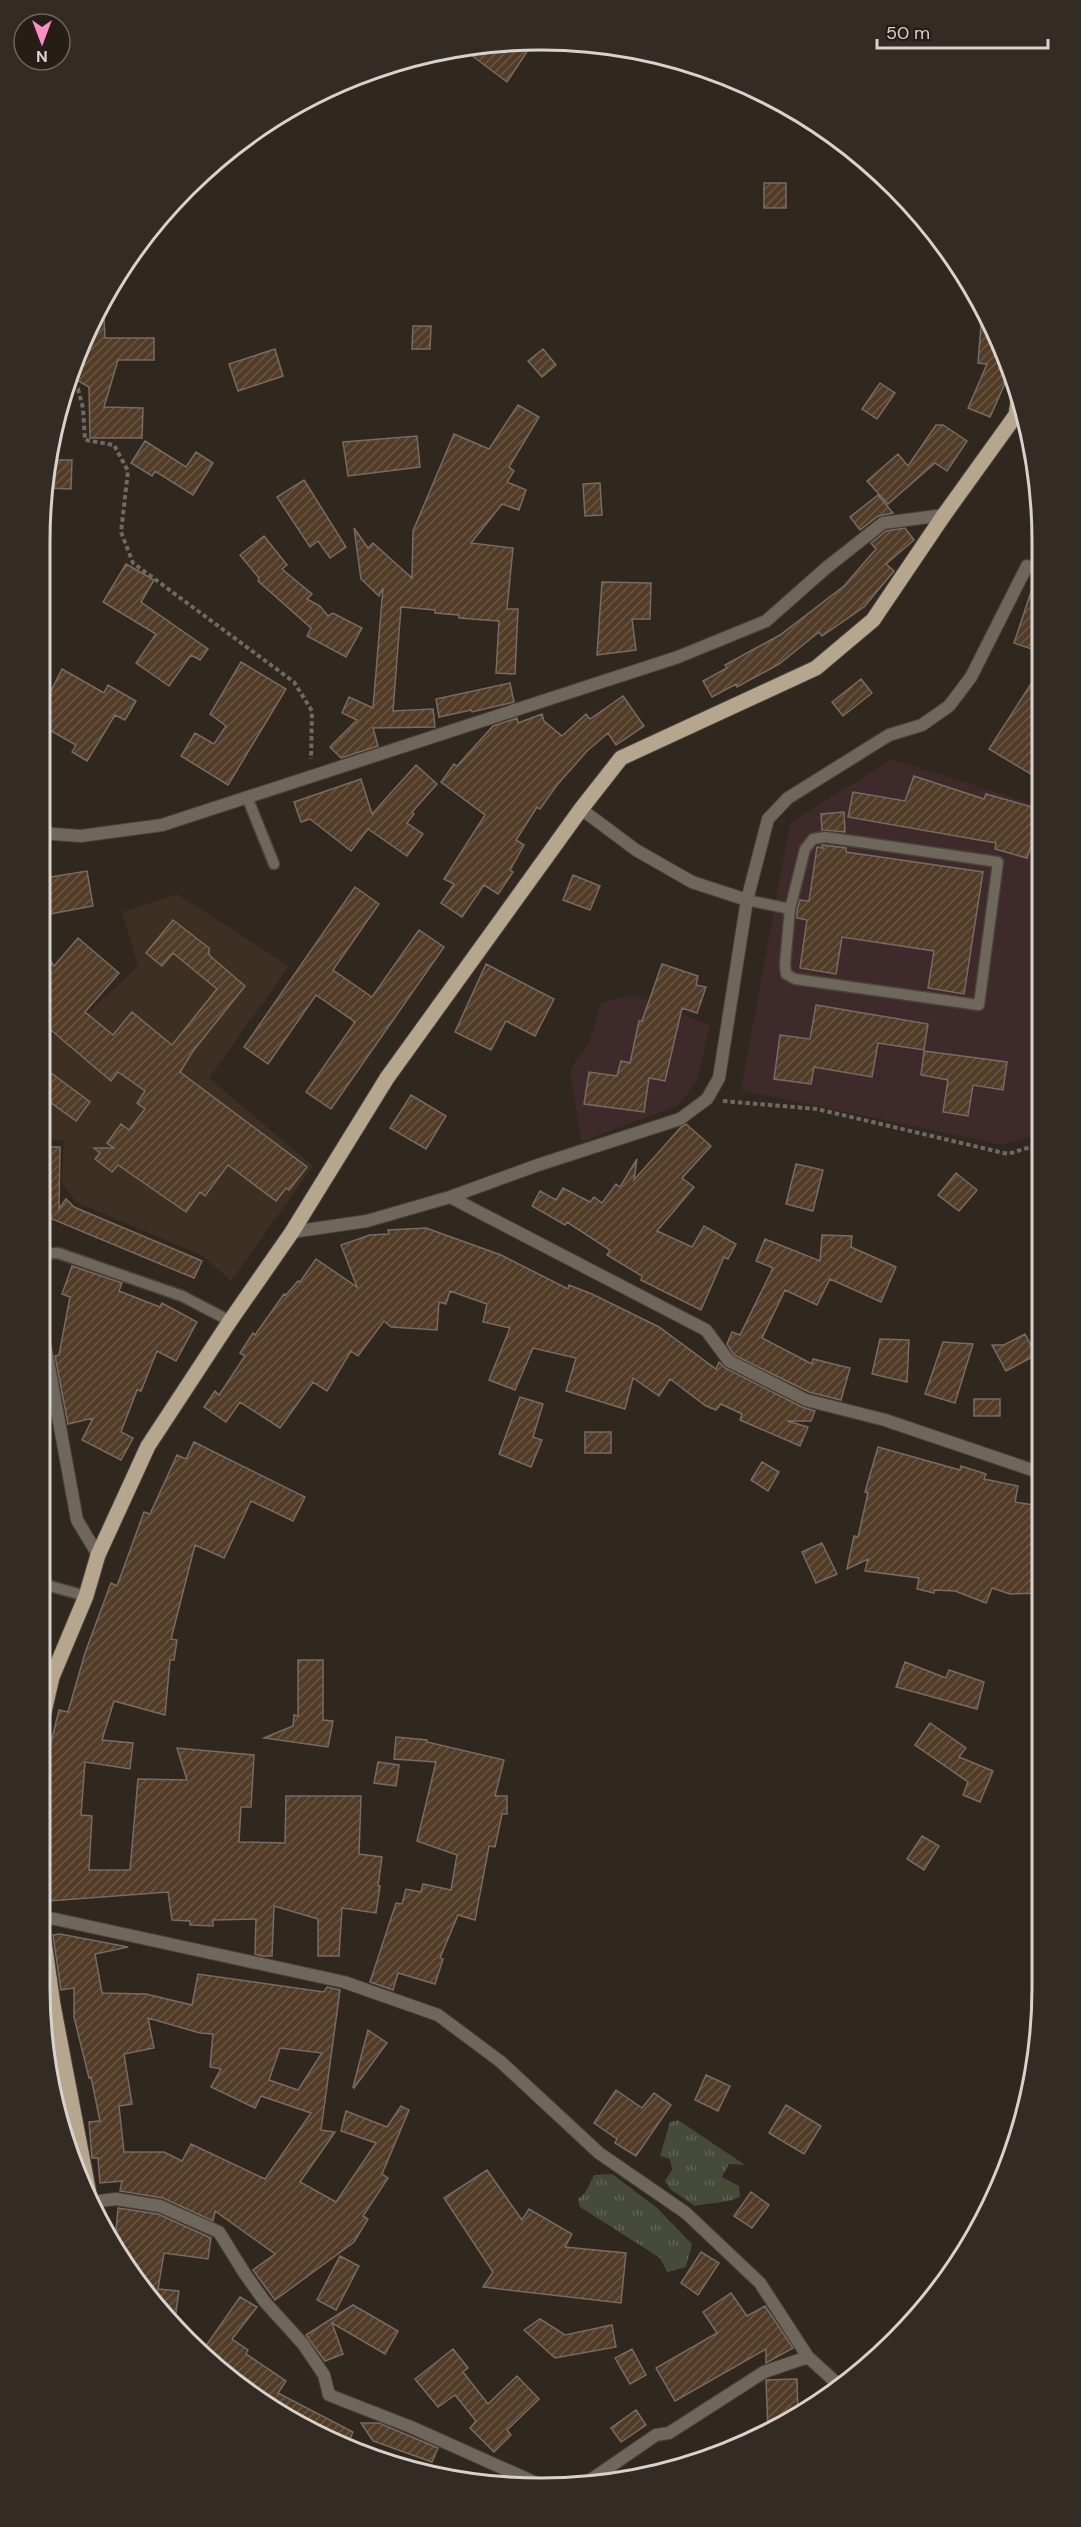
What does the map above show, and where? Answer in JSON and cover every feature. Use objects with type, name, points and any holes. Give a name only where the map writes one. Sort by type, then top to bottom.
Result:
[{"type":"main road","points":[[50,1686],[86,1596],[98,1555],[148,1446],[292,1232],[387,1078],[581,809],[621,758],[816,668],[873,620],[944,515],[1016,416]]},
{"type":"main road","points":[[51,2024],[81,2158]]},
{"type":"street","points":[[50,833],[81,836],[162,825],[700,648],[766,621],[826,568],[883,523],[944,515]]},
{"type":"street","points":[[292,1232],[367,1221],[450,1197],[538,1165],[680,1119],[708,1099],[718,1078],[747,900],[768,819],[788,798],[889,735],[922,725],[949,706],[971,677],[1027,566]]},
{"type":"street","points":[[581,809],[636,850],[692,882],[747,900]]},
{"type":"street","points":[[450,1197],[706,1330],[729,1361],[806,1401],[885,1420],[1032,1470]]},
{"type":"street","points":[[50,1372],[77,1520],[98,1555]]},
{"type":"street","points":[[50,1913],[345,1982],[438,2015],[501,2062],[599,2153],[686,2213],[760,2283],[808,2357],[833,2380]]},
{"type":"street","points":[[99,2202],[116,2199],[160,2206],[219,2232],[244,2274],[265,2302],[303,2344],[324,2375],[330,2395],[411,2427],[522,2477]]},
{"type":"street","points":[[600,2473],[656,2435],[669,2433],[764,2372],[808,2357]]},
{"type":"lane","points":[[247,797],[274,864]]},
{"type":"lane","points":[[825,837],[998,862],[979,1005],[795,979],[786,974],[784,964],[790,909],[805,849],[813,839],[825,837]]},
{"type":"lane","points":[[747,900],[790,909]]},
{"type":"lane","points":[[50,1253],[58,1253],[171,1292],[230,1321]]},
{"type":"lane","points":[[50,1586],[86,1596]]},
{"type":"path","points":[[75,387],[78,389],[83,408],[85,440],[114,445],[128,471],[121,532],[133,563],[294,682],[312,711],[310,778]]},
{"type":"path","points":[[708,1099],[817,1109],[1008,1154],[1032,1146]]},
{"type":"shaded area","points":[[892,759],[1032,804],[1032,1136],[1003,1145],[741,1090],[790,823]]},
{"type":"shaded area","points":[[177,894],[289,966],[209,1078],[313,1166],[231,1281],[203,1256],[76,1202],[62,1183],[64,1140],[50,1139],[50,1034],[61,1039],[138,966],[122,912]]},
{"type":"shaded area","points":[[634,995],[710,1025],[697,1080],[679,1105],[581,1142],[570,1069],[589,1043],[601,1002]]},
{"type":"green space","points":[[678,2120],[745,2165],[729,2164],[722,2177],[739,2186],[740,2197],[695,2206],[670,2189],[665,2181],[672,2170],[670,2159],[660,2156],[670,2122]]},
{"type":"green space","points":[[612,2174],[657,2208],[692,2244],[686,2267],[667,2272],[660,2258],[580,2207],[578,2199],[585,2193],[594,2175]]},
{"type":"building","points":[[528,50],[507,82],[471,55]]},
{"type":"building","points":[[764,183],[786,183],[786,208],[764,208]]},
{"type":"building","points":[[104,316],[105,338],[154,338],[154,360],[118,360],[104,407],[143,408],[142,438],[90,438],[89,387],[77,380]]},
{"type":"building","points":[[981,323],[1005,383],[990,417],[968,408],[987,364],[978,363]]},
{"type":"building","points":[[413,326],[431,326],[430,349],[412,349]]},
{"type":"building","points":[[275,349],[283,376],[238,391],[229,364]]},
{"type":"building","points":[[543,349],[556,365],[542,377],[528,361]]},
{"type":"building","points":[[880,383],[895,393],[877,419],[862,409]]},
{"type":"building","points":[[518,405],[539,417],[509,467],[514,471],[507,482],[526,490],[519,510],[502,504],[471,543],[513,548],[507,609],[518,609],[515,674],[496,673],[499,621],[459,618],[459,615],[435,613],[435,610],[401,607],[393,711],[433,709],[435,727],[373,728],[378,746],[341,758],[330,747],[357,720],[342,713],[349,697],[373,708],[383,588],[379,596],[361,579],[354,528],[368,548],[373,543],[412,578],[413,531],[454,434],[489,449]]},
{"type":"building","points":[[936,425],[943,425],[967,441],[947,471],[935,463],[888,504],[867,481],[898,454],[908,466]]},
{"type":"building","points":[[417,436],[420,467],[348,476],[343,442]]},
{"type":"building","points":[[145,441],[186,467],[196,452],[213,463],[193,495],[155,471],[152,476],[131,463]]},
{"type":"building","points":[[57,460],[72,460],[71,489],[53,488]]},
{"type":"building","points":[[304,480],[346,547],[330,558],[318,541],[310,547],[277,497]]},
{"type":"building","points":[[600,483],[602,515],[585,516],[583,484]]},
{"type":"building","points":[[878,495],[893,513],[878,516],[860,530],[850,517]]},
{"type":"building","points":[[905,528],[914,540],[886,564],[894,571],[864,607],[822,636],[819,632],[779,664],[737,687],[736,684],[712,697],[703,681],[727,668],[725,665],[780,635],[844,586],[876,549],[871,543],[886,531]]},
{"type":"building","points":[[264,536],[287,565],[282,569],[312,594],[307,599],[320,606],[328,616],[333,613],[362,628],[346,657],[307,636],[311,628],[258,581],[259,578],[240,555]]},
{"type":"building","points":[[126,564],[154,580],[141,602],[208,649],[200,660],[191,655],[169,686],[136,663],[156,634],[103,602]]},
{"type":"building","points":[[602,582],[651,583],[650,619],[632,619],[636,650],[597,655]]},
{"type":"building","points":[[1032,589],[1032,649],[1014,643]]},
{"type":"building","points":[[241,662],[286,689],[228,785],[181,756],[195,733],[214,744],[226,726],[210,714]]},
{"type":"building","points":[[62,669],[104,693],[108,685],[136,701],[125,720],[115,715],[87,761],[72,752],[76,745],[50,730],[50,693]]},
{"type":"building","points":[[861,679],[872,693],[843,716],[832,702]]},
{"type":"building","points":[[1032,682],[1032,775],[989,749]]},
{"type":"building","points":[[510,683],[514,702],[439,717],[436,699]]},
{"type":"building","points":[[623,696],[644,726],[616,745],[608,733],[587,751],[557,785],[540,809],[537,807],[516,840],[524,845],[510,870],[513,872],[498,894],[484,885],[462,917],[441,903],[454,884],[444,879],[485,815],[441,782],[454,764],[457,766],[493,726],[517,718],[518,723],[542,714],[544,721],[562,736],[586,714],[590,719]]},
{"type":"building","points":[[416,765],[437,784],[412,812],[414,814],[407,823],[423,834],[407,856],[368,829],[351,851],[310,819],[301,822],[294,802],[361,779],[372,814]]},
{"type":"building","points":[[914,776],[984,799],[986,794],[1032,807],[1032,842],[1027,858],[995,849],[996,843],[848,817],[853,792],[905,801]]},
{"type":"building","points":[[844,812],[845,832],[822,830],[821,814]]},
{"type":"building","points":[[822,845],[846,848],[846,852],[983,872],[964,994],[928,988],[934,951],[842,937],[836,974],[800,968],[807,920],[797,918],[797,910],[800,900],[809,901],[817,847],[823,848]]},
{"type":"building","points":[[87,871],[93,906],[50,914],[50,877]]},
{"type":"building","points":[[573,875],[600,886],[590,910],[563,900]]},
{"type":"building","points":[[355,887],[379,904],[333,970],[372,997],[419,930],[444,947],[331,1109],[306,1092],[355,1022],[316,995],[268,1064],[244,1047]]},
{"type":"building","points":[[173,920],[209,948],[209,955],[245,986],[193,1051],[180,1072],[307,1167],[289,1190],[286,1188],[276,1201],[228,1165],[205,1196],[200,1192],[186,1212],[118,1165],[112,1172],[95,1159],[100,1153],[94,1148],[114,1148],[107,1143],[121,1124],[129,1130],[145,1109],[137,1103],[145,1091],[118,1072],[111,1081],[50,1029],[50,960],[54,966],[78,938],[119,973],[85,1012],[113,1035],[132,1012],[172,1045],[217,989],[173,953],[162,966],[146,953]]},
{"type":"building","points":[[486,964],[554,999],[535,1036],[506,1021],[491,1050],[455,1032]]},
{"type":"building","points":[[662,964],[698,976],[696,985],[706,987],[697,1013],[682,1008],[665,1081],[649,1078],[644,1112],[584,1104],[589,1072],[617,1076],[621,1061],[630,1063],[639,1021],[642,1021]]},
{"type":"building","points":[[816,1005],[928,1024],[924,1050],[878,1043],[872,1077],[814,1067],[811,1084],[774,1079],[780,1035],[810,1039]]},
{"type":"building","points":[[924,1051],[1007,1062],[1003,1090],[973,1085],[968,1116],[943,1112],[948,1080],[921,1075]]},
{"type":"building","points":[[50,1072],[90,1102],[76,1121],[50,1102]]},
{"type":"building","points":[[411,1095],[446,1116],[426,1149],[390,1128]]},
{"type":"building","points":[[686,1124],[711,1146],[682,1178],[694,1187],[657,1231],[692,1247],[704,1226],[736,1244],[728,1259],[724,1257],[701,1310],[641,1280],[642,1276],[607,1255],[610,1250],[567,1222],[565,1225],[532,1206],[540,1191],[556,1200],[563,1188],[590,1202],[594,1197],[602,1203],[616,1184],[620,1187],[637,1159],[634,1180]]},
{"type":"building","points":[[50,1147],[60,1147],[59,1209],[66,1199],[74,1207],[202,1261],[194,1278],[50,1217]]},
{"type":"building","points":[[796,1164],[823,1170],[813,1211],[786,1204]]},
{"type":"building","points":[[956,1173],[977,1190],[959,1211],[938,1195]]},
{"type":"building","points":[[426,1228],[501,1255],[568,1289],[569,1285],[592,1294],[659,1327],[716,1369],[719,1362],[725,1368],[802,1407],[815,1411],[811,1421],[787,1421],[808,1427],[800,1446],[740,1420],[742,1414],[721,1404],[716,1410],[706,1406],[670,1379],[659,1396],[633,1378],[625,1409],[566,1391],[576,1358],[533,1348],[515,1390],[489,1380],[510,1328],[483,1322],[487,1304],[450,1291],[446,1304],[439,1302],[437,1330],[391,1327],[384,1321],[358,1356],[351,1351],[327,1391],[313,1382],[280,1428],[240,1402],[226,1422],[204,1407],[215,1391],[219,1395],[245,1356],[240,1353],[253,1333],[255,1335],[284,1294],[286,1295],[298,1281],[300,1282],[316,1259],[357,1287],[341,1245],[370,1235],[389,1234],[388,1230]]},
{"type":"building","points":[[822,1235],[852,1236],[851,1247],[896,1267],[881,1302],[830,1279],[817,1305],[785,1290],[762,1338],[812,1364],[813,1359],[850,1368],[841,1400],[809,1392],[734,1355],[727,1344],[732,1332],[740,1335],[773,1268],[756,1261],[765,1239],[820,1261]]},
{"type":"building","points":[[72,1266],[122,1283],[119,1291],[160,1307],[162,1303],[197,1322],[176,1361],[157,1351],[141,1391],[137,1390],[121,1432],[133,1438],[121,1460],[82,1440],[93,1418],[68,1424],[55,1356],[59,1355],[70,1297],[62,1294]]},
{"type":"building","points":[[1025,1334],[1032,1347],[1032,1357],[1006,1371],[992,1345],[1004,1345]]},
{"type":"building","points":[[880,1339],[909,1340],[907,1382],[872,1374]]},
{"type":"building","points":[[943,1342],[973,1344],[955,1403],[925,1394]]},
{"type":"building","points":[[520,1397],[543,1404],[533,1437],[542,1440],[531,1467],[499,1454]]},
{"type":"building","points":[[974,1399],[1000,1399],[1000,1416],[974,1416]]},
{"type":"building","points":[[585,1432],[611,1432],[611,1453],[585,1453]]},
{"type":"building","points":[[194,1442],[305,1497],[293,1521],[251,1501],[224,1558],[195,1545],[171,1639],[177,1640],[174,1660],[170,1660],[165,1715],[114,1701],[102,1740],[133,1743],[130,1769],[85,1762],[81,1815],[92,1816],[89,1870],[130,1870],[138,1779],[187,1780],[177,1748],[254,1755],[251,1807],[241,1807],[239,1842],[285,1843],[286,1796],[361,1796],[359,1854],[382,1857],[378,1886],[380,1886],[376,1913],[342,1908],[339,1956],[318,1956],[318,1919],[274,1906],[272,1956],[262,1956],[255,1954],[256,1919],[213,1920],[213,1926],[190,1925],[190,1921],[172,1920],[168,1892],[50,1901],[50,1747],[59,1710],[68,1712],[85,1653],[111,1583],[117,1586],[144,1512],[150,1514],[177,1455],[186,1459]]},
{"type":"building","points":[[878,1447],[960,1470],[961,1466],[986,1474],[984,1479],[1018,1486],[1015,1502],[1032,1505],[1032,1593],[1010,1594],[992,1588],[986,1603],[955,1591],[934,1590],[934,1593],[917,1589],[919,1578],[865,1571],[868,1559],[847,1569],[854,1536],[858,1537],[868,1493],[865,1492]]},
{"type":"building","points":[[762,1462],[779,1472],[768,1491],[751,1480]]},
{"type":"building","points":[[822,1543],[837,1574],[816,1583],[802,1552]]},
{"type":"building","points":[[298,1660],[323,1660],[323,1720],[333,1721],[328,1747],[264,1738],[293,1726],[294,1715],[298,1716]]},
{"type":"building","points":[[905,1662],[946,1678],[949,1670],[984,1682],[977,1709],[896,1687]]},
{"type":"building","points":[[930,1723],[966,1748],[959,1757],[993,1771],[980,1802],[963,1795],[968,1782],[915,1745]]},
{"type":"building","points":[[396,1737],[427,1740],[427,1742],[504,1760],[495,1796],[507,1796],[507,1814],[502,1814],[495,1847],[489,1846],[475,1920],[458,1915],[440,1958],[443,1959],[435,1984],[398,1973],[393,1990],[370,1982],[396,1903],[402,1904],[406,1889],[421,1892],[423,1884],[451,1890],[457,1855],[417,1841],[436,1762],[394,1759]]},
{"type":"building","points":[[378,1762],[399,1765],[396,1786],[374,1783]]},
{"type":"building","points":[[922,1836],[939,1846],[924,1870],[907,1859]]},
{"type":"building","points":[[60,1934],[128,1947],[95,1954],[102,1993],[146,1994],[192,2005],[198,1974],[324,1992],[327,1987],[340,1990],[321,2130],[335,2132],[300,2182],[336,2202],[376,2143],[341,2131],[346,2111],[387,2127],[401,2106],[409,2110],[382,2174],[388,2178],[363,2216],[368,2219],[354,2242],[275,2300],[253,2270],[275,2254],[215,2211],[213,2221],[163,2198],[120,2191],[122,2181],[100,2183],[98,2158],[92,2158],[89,2122],[100,2121],[91,2077],[89,2078],[74,2017],[74,1988],[61,1990],[53,1935]],"holes":[[[148,2018],[200,2033],[213,2034],[210,2067],[221,2069],[211,2087],[255,2108],[261,2096],[311,2113],[265,2179],[191,2144],[182,2161],[164,2152],[124,2152],[119,2106],[132,2104],[124,2054],[154,2048]],[[280,2048],[322,2053],[298,2090],[269,2080]]]},
{"type":"building","points":[[368,2030],[387,2043],[354,2088],[353,2087]]},
{"type":"building","points":[[706,2075],[730,2086],[718,2111],[695,2100]]},
{"type":"building","points":[[616,2090],[642,2108],[654,2093],[671,2105],[636,2156],[615,2143],[617,2139],[594,2123]]},
{"type":"building","points":[[786,2105],[821,2126],[804,2154],[769,2133]]},
{"type":"building","points":[[487,2170],[522,2220],[529,2209],[572,2234],[565,2247],[626,2253],[621,2303],[483,2287],[493,2272],[444,2198]]},
{"type":"building","points":[[751,2192],[769,2205],[752,2228],[734,2216]]},
{"type":"building","points":[[118,2208],[158,2214],[211,2238],[208,2259],[164,2253],[158,2289],[179,2291],[176,2315],[151,2285],[116,2233]]},
{"type":"building","points":[[701,2252],[719,2263],[698,2295],[681,2283]]},
{"type":"building","points":[[340,2256],[359,2266],[336,2310],[317,2300]]},
{"type":"building","points":[[731,2293],[747,2316],[765,2306],[793,2348],[766,2363],[766,2349],[675,2401],[656,2368],[717,2333],[703,2312]]},
{"type":"building","points":[[240,2297],[257,2307],[232,2339],[248,2350],[246,2354],[286,2381],[278,2393],[353,2432],[350,2439],[323,2427],[268,2395],[206,2346]]},
{"type":"building","points":[[353,2305],[398,2331],[385,2354],[332,2323],[343,2354],[325,2361],[306,2335]]},
{"type":"building","points":[[540,2319],[565,2335],[612,2325],[616,2347],[555,2358],[524,2330]]},
{"type":"building","points":[[453,2349],[468,2368],[463,2372],[488,2404],[517,2376],[539,2399],[507,2430],[511,2435],[494,2452],[470,2428],[476,2421],[455,2395],[438,2407],[415,2379]]},
{"type":"building","points":[[632,2349],[646,2375],[630,2384],[615,2358]]},
{"type":"building","points":[[797,2379],[798,2405],[768,2422],[766,2380]]},
{"type":"building","points":[[636,2410],[646,2425],[621,2442],[611,2428]]},
{"type":"building","points":[[361,2423],[379,2423],[438,2448],[432,2462],[373,2441]]}]
